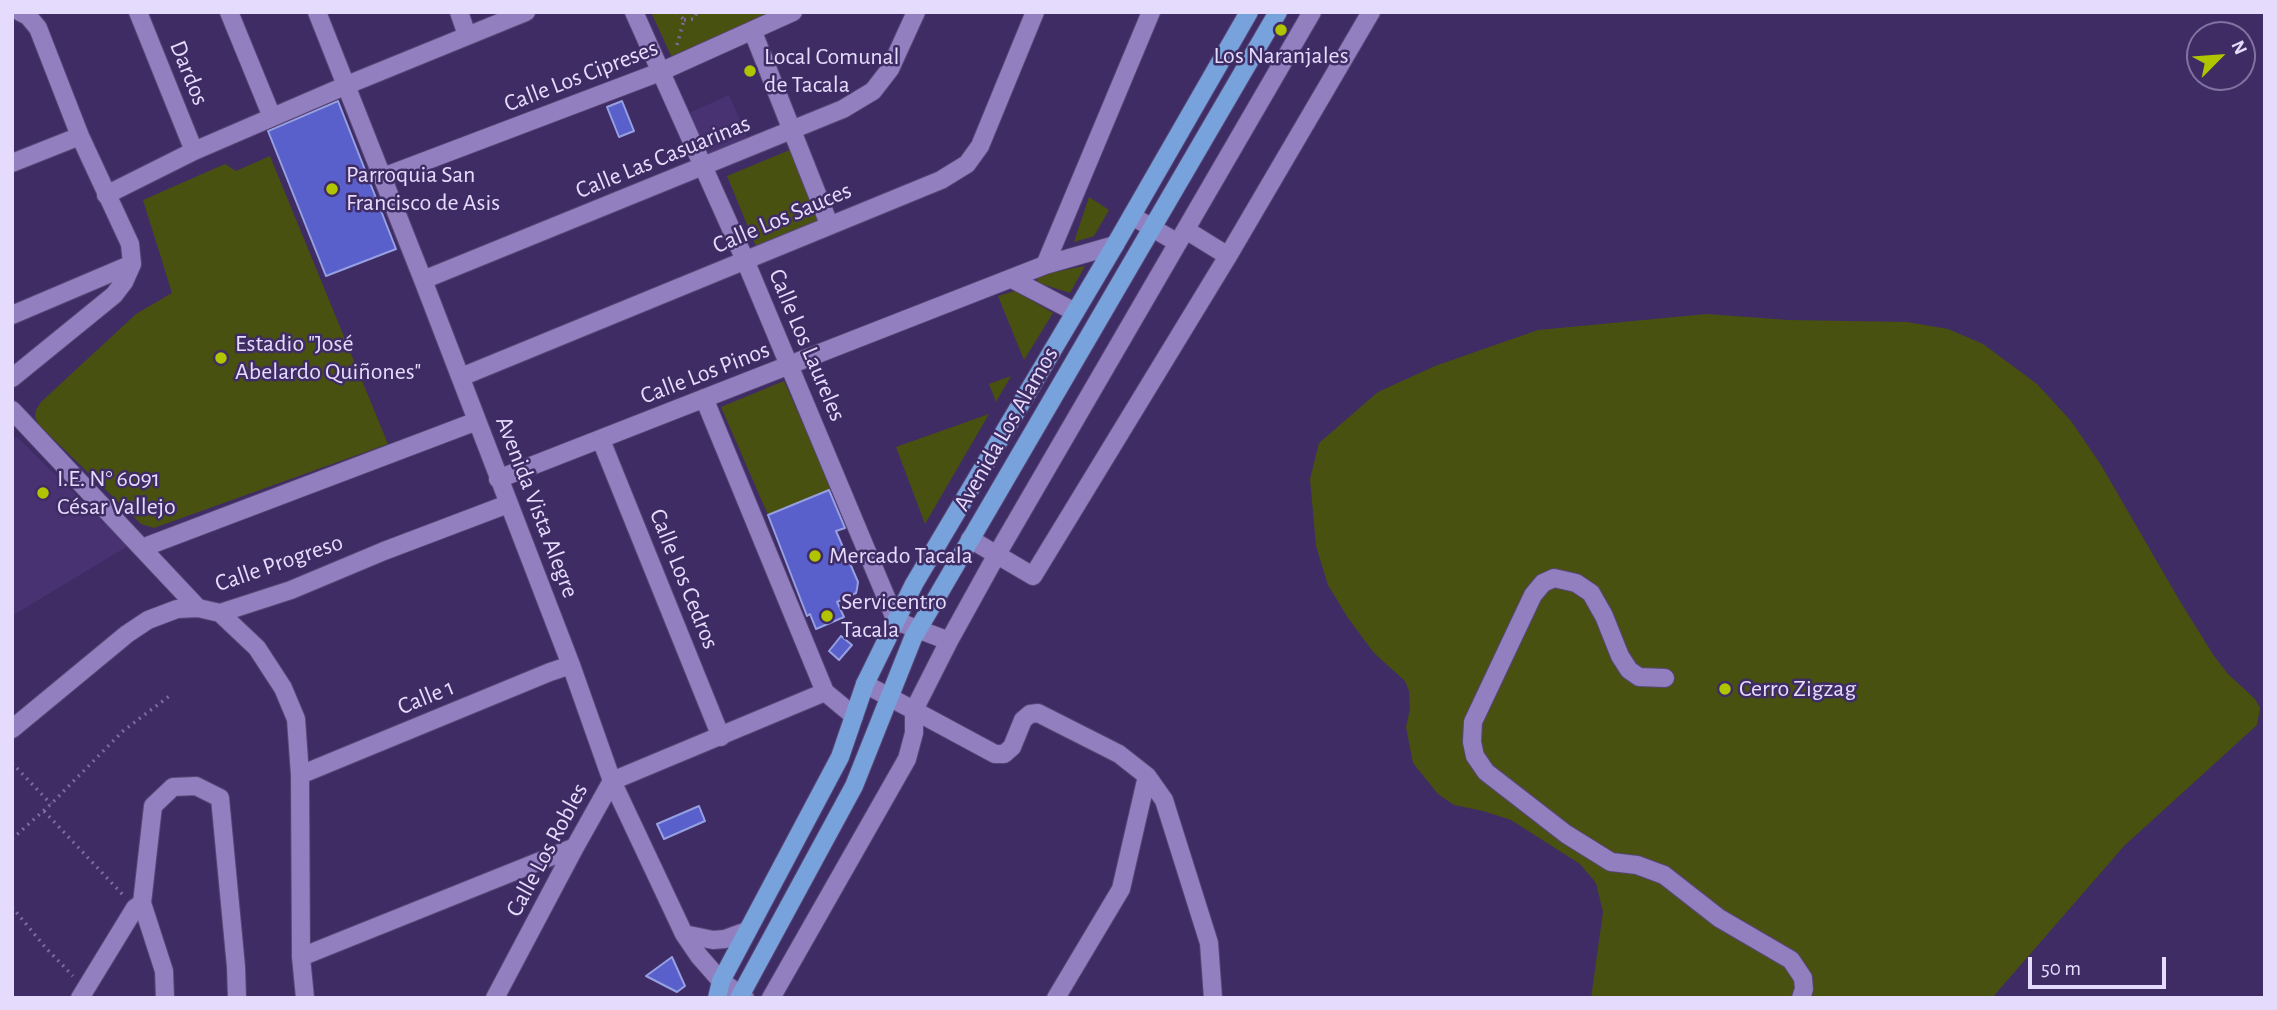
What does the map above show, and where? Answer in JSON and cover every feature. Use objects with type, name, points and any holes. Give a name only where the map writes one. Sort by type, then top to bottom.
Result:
[{"type":"main road","name":"Avenida Los Alamos","points":[[719,989],[840,757],[864,684],[948,524],[1115,245],[1249,12]]},
{"type":"main road","name":"Avenida Los Alamos","points":[[742,997],[854,786],[888,697],[918,629],[1278,12]]},
{"type":"street","points":[[12,379],[114,295],[124,282],[132,264],[130,244],[80,136],[38,28],[28,16],[20,12]]},
{"type":"street","name":"Dardos","points":[[138,12],[194,151]]},
{"type":"street","points":[[229,12],[272,117]]},
{"type":"street","name":"Avenida Vista Alegre","points":[[317,12],[424,280],[612,781],[684,934],[719,989],[742,997]]},
{"type":"street","points":[[459,12],[467,35]]},
{"type":"street","points":[[106,195],[194,151],[272,117],[526,12]]},
{"type":"street","name":"Calle Los Laureles","points":[[634,12],[745,261],[896,621]]},
{"type":"street","name":"Calle Los Cipreses","points":[[383,177],[660,72],[793,12]]},
{"type":"street","name":"Calle Las Casuarinas","points":[[424,280],[844,109],[873,91],[890,69],[916,12]]},
{"type":"street","name":"Calle Los Sauces","points":[[461,377],[941,180],[967,164],[979,146],[1035,12]]},
{"type":"street","points":[[1045,265],[1151,12]]},
{"type":"street","points":[[771,998],[907,758],[914,733],[914,710],[949,641],[1312,12]]},
{"type":"street","points":[[970,539],[1033,576],[1228,256],[1371,12]]},
{"type":"street","points":[[753,32],[829,224]]},
{"type":"street","points":[[12,163],[80,136]]},
{"type":"street","points":[[1132,216],[1152,228],[1182,236],[1228,256]]},
{"type":"street","name":"Calle Los Pinos","points":[[498,479],[1045,265],[1115,245]]},
{"type":"street","points":[[12,315],[132,264]]},
{"type":"street","points":[[1012,279],[1075,312]]},
{"type":"street","points":[[704,398],[825,692],[854,716]]},
{"type":"street","points":[[12,410],[198,608]]},
{"type":"street","points":[[142,548],[477,421]]},
{"type":"street","name":"Calle Los Cedros","points":[[601,440],[722,737]]},
{"type":"street","name":"Calle Progreso","points":[[12,729],[127,634],[148,620],[177,609],[198,608],[220,613],[291,590],[508,503]]},
{"type":"street","points":[[1665,678],[1639,677],[1629,670],[1591,593],[1576,583],[1553,578],[1543,583],[1533,595],[1473,722],[1472,742],[1475,756],[1486,772],[1566,834],[1611,862],[1637,865],[1664,875],[1719,918],[1791,960],[1803,978],[1801,998]]},
{"type":"street","points":[[220,613],[257,648],[283,688],[296,719],[300,775],[301,957],[305,998]]},
{"type":"street","points":[[896,621],[949,641]]},
{"type":"street","name":"Calle 1","points":[[300,775],[550,672],[571,666]]},
{"type":"street","points":[[864,684],[995,754],[1004,754],[1012,747],[1023,720],[1030,714],[1038,713],[1119,754],[1147,776],[1164,800],[1209,943],[1213,998]]},
{"type":"street","name":"Calle Los Robles","points":[[495,998],[612,781],[825,692]]},
{"type":"street","points":[[1056,998],[1121,889],[1147,776]]},
{"type":"street","points":[[83,993],[139,905],[153,806],[173,787],[196,786],[220,798],[237,998]]},
{"type":"street","points":[[301,957],[575,847]]},
{"type":"street","points":[[139,905],[164,971],[165,998]]},
{"type":"street","points":[[684,934],[713,940],[725,939],[747,931]]},
{"type":"street","points":[[708,998],[719,989]]},
{"type":"path","points":[[677,12],[680,18],[687,21],[694,19],[697,12]]},
{"type":"path","points":[[12,839],[44,811],[123,731],[172,694]]},
{"type":"path","points":[[12,762],[51,804]]},
{"type":"path","points":[[44,811],[139,905]]},
{"type":"path","points":[[12,907],[83,993]]},
{"type":"shaded area","points":[[729,95],[748,138],[708,155],[689,113]]},
{"type":"shaded area","name":"I.E. N° 6091 César Vallejo","points":[[17,437],[128,546],[12,616],[12,441]]},
{"type":"green space","points":[[651,12],[774,12],[673,60]]},
{"type":"green space","points":[[792,149],[822,222],[757,249],[727,176]]},
{"type":"green space","name":"Estadio \"José Abelardo Quiñones\"","points":[[270,156],[388,444],[154,528],[141,524],[39,425],[35,417],[36,410],[41,402],[136,314],[172,293],[143,200],[225,164],[236,171]]},
{"type":"green space","points":[[1089,197],[1109,210],[1094,236],[1074,242]]},
{"type":"green space","points":[[1085,266],[1070,293],[1036,282],[1040,275]]},
{"type":"green space","points":[[1015,291],[1053,313],[1024,360],[998,296]]},
{"type":"green space","points":[[1707,314],[1788,320],[1907,322],[1948,329],[1983,344],[2037,384],[2071,421],[2101,465],[2214,656],[2228,674],[2255,699],[2260,708],[2257,725],[2124,846],[1992,998],[1591,998],[1603,912],[1596,883],[1580,864],[1511,820],[1454,805],[1438,794],[1413,763],[1406,727],[1410,709],[1409,691],[1405,681],[1374,653],[1328,585],[1316,546],[1310,479],[1319,443],[1378,392],[1435,366],[1538,330]]},
{"type":"green space","points":[[1011,376],[996,402],[989,384]]},
{"type":"green space","points":[[784,381],[832,489],[768,515],[721,407]]},
{"type":"green space","points":[[989,414],[925,524],[896,447]]},
{"type":"building","name":"Parroquia San Francisco de Asis","points":[[338,101],[396,249],[326,276],[268,131]]},
{"type":"building","points":[[622,101],[634,131],[619,137],[607,107]]},
{"type":"building","name":"Mercado Tacala","points":[[829,490],[845,528],[836,531],[858,582],[856,593],[837,602],[844,617],[816,629],[810,614],[807,616],[768,515]]},
{"type":"building","name":"Servicentro Tacala","points":[[841,636],[852,645],[839,660],[829,651]]},
{"type":"building","points":[[699,806],[705,821],[664,839],[657,824]]},
{"type":"building","points":[[672,957],[685,986],[677,992],[646,976]]},
{"type":"place","name":"Los Naranjales","points":[[1281,30]]},
{"type":"place","name":"Local Comunal de Tacala","points":[[750,71]]},
{"type":"place","name":"Parroquia San Francisco de Asis","points":[[332,189]]},
{"type":"place","name":"Estadio \"José Abelardo Quiñones\"","points":[[221,358]]},
{"type":"place","name":"I.E. N° 6091 César Vallejo","points":[[43,493]]},
{"type":"place","name":"Mercado Tacala","points":[[815,556]]},
{"type":"place","name":"Servicentro Tacala","points":[[827,616]]},
{"type":"place","name":"Cerro Zigzag","points":[[1725,689]]}]
